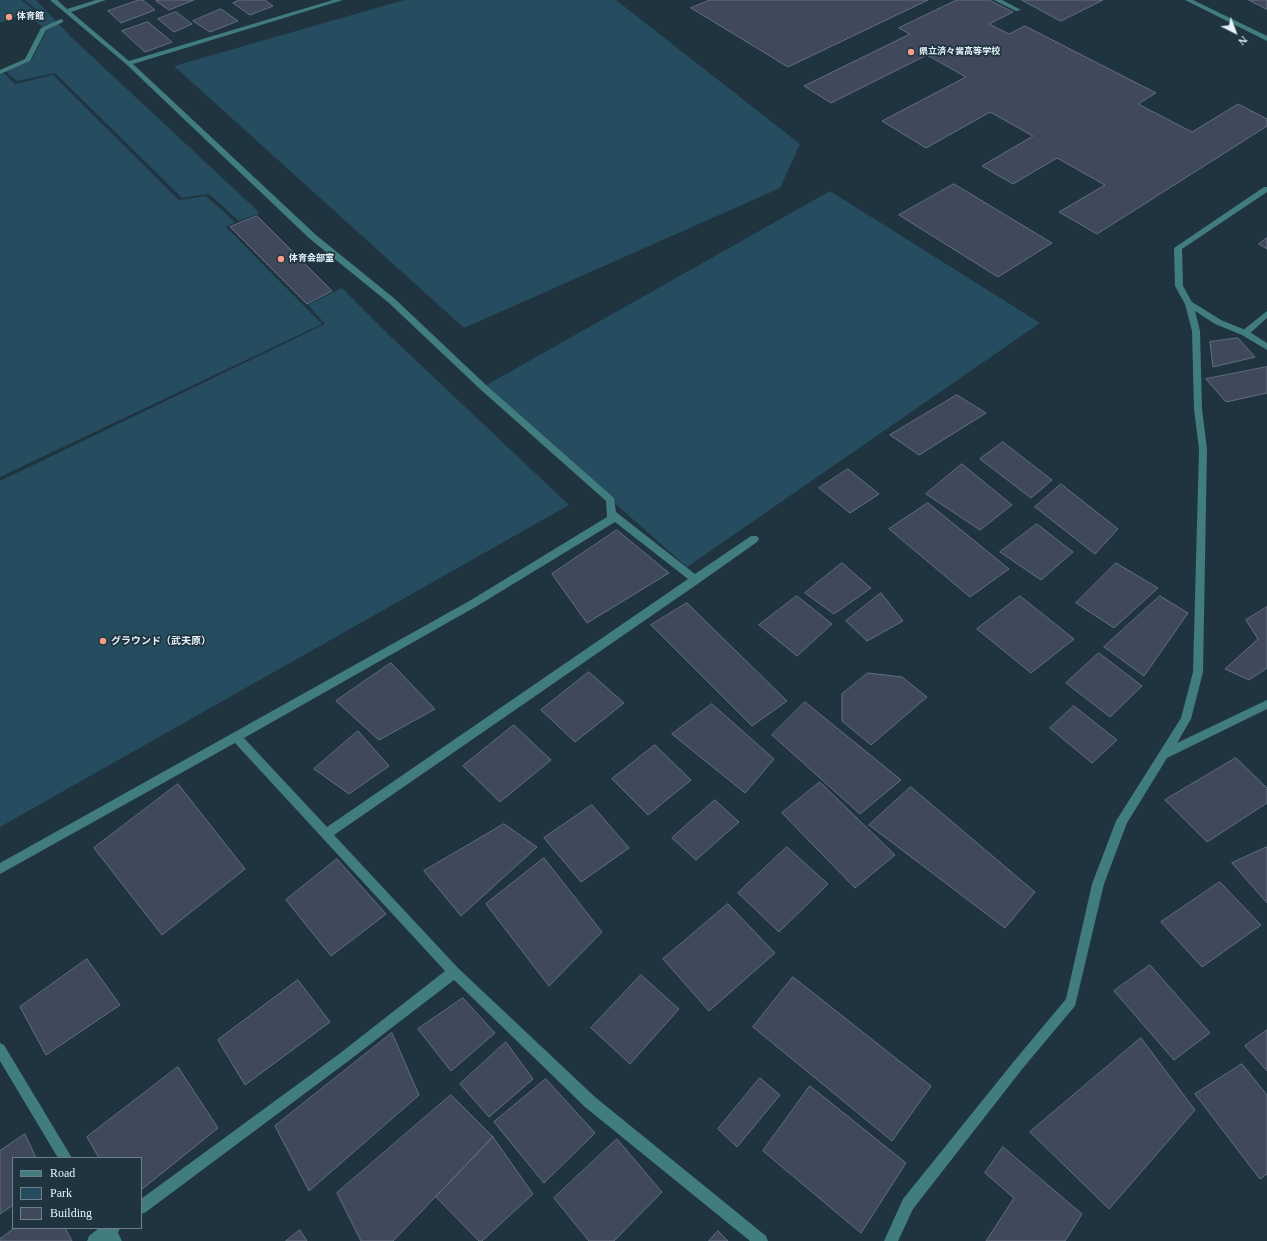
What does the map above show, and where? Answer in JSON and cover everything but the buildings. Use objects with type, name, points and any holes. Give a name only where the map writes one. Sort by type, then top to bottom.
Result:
[{"type":"street","points":[[0,869],[474,603],[612,519],[611,500],[483,387],[392,301],[313,237],[128,63],[53,0]]},
{"type":"street","points":[[66,11],[103,0]]},
{"type":"street","points":[[128,63],[340,0]]},
{"type":"street","points":[[997,0],[1018,10]]},
{"type":"street","points":[[1192,1],[1267,39]]},
{"type":"street","points":[[0,72],[28,60],[43,30],[61,21]]},
{"type":"street","points":[[891,1241],[908,1204],[1019,1064],[1071,1002],[1098,884],[1122,821],[1186,719],[1198,672],[1203,449],[1198,409],[1196,331],[1189,304],[1179,286],[1178,248],[1267,188]]},
{"type":"street","points":[[1189,304],[1218,322],[1245,333],[1267,347]]},
{"type":"street","points":[[1245,333],[1267,314]]},
{"type":"street","points":[[612,514],[696,580]]},
{"type":"street","points":[[327,833],[754,539]]},
{"type":"street","points":[[1163,755],[1267,704]]},
{"type":"street","points":[[236,737],[327,833],[454,972],[590,1102],[761,1241]]},
{"type":"street","points":[[142,1206],[343,1058],[454,972]]},
{"type":"street","points":[[0,1049],[64,1157]]},
{"type":"street","points":[[94,1241],[111,1232]]},
{"type":"green space","name":"体育館","points":[[0,0],[21,0],[34,10],[0,23]]},
{"type":"green space","points":[[24,0],[36,0],[70,36],[260,213],[239,221],[209,194],[182,198],[55,73],[17,81],[5,71],[31,61],[47,30],[27,15],[37,10]]},
{"type":"green space","points":[[404,0],[616,0],[800,144],[780,188],[464,328],[174,66]]},
{"type":"green space","points":[[3,72],[15,84],[53,75],[179,200],[206,196],[235,222],[226,227],[322,324],[0,477],[0,73]]},
{"type":"green space","points":[[830,191],[1040,323],[687,567],[483,387]]},
{"type":"green space","points":[[342,288],[388,334],[569,505],[0,827],[0,481],[325,324],[308,305]]},
{"type":"place","name":"体育館","points":[[9,17]]},
{"type":"place","name":"県立済々黌高等学校","points":[[911,52]]},
{"type":"place","name":"体育会部室","points":[[281,259]]},
{"type":"place","name":"グラウンド（武夫原）","points":[[103,641]]}]
